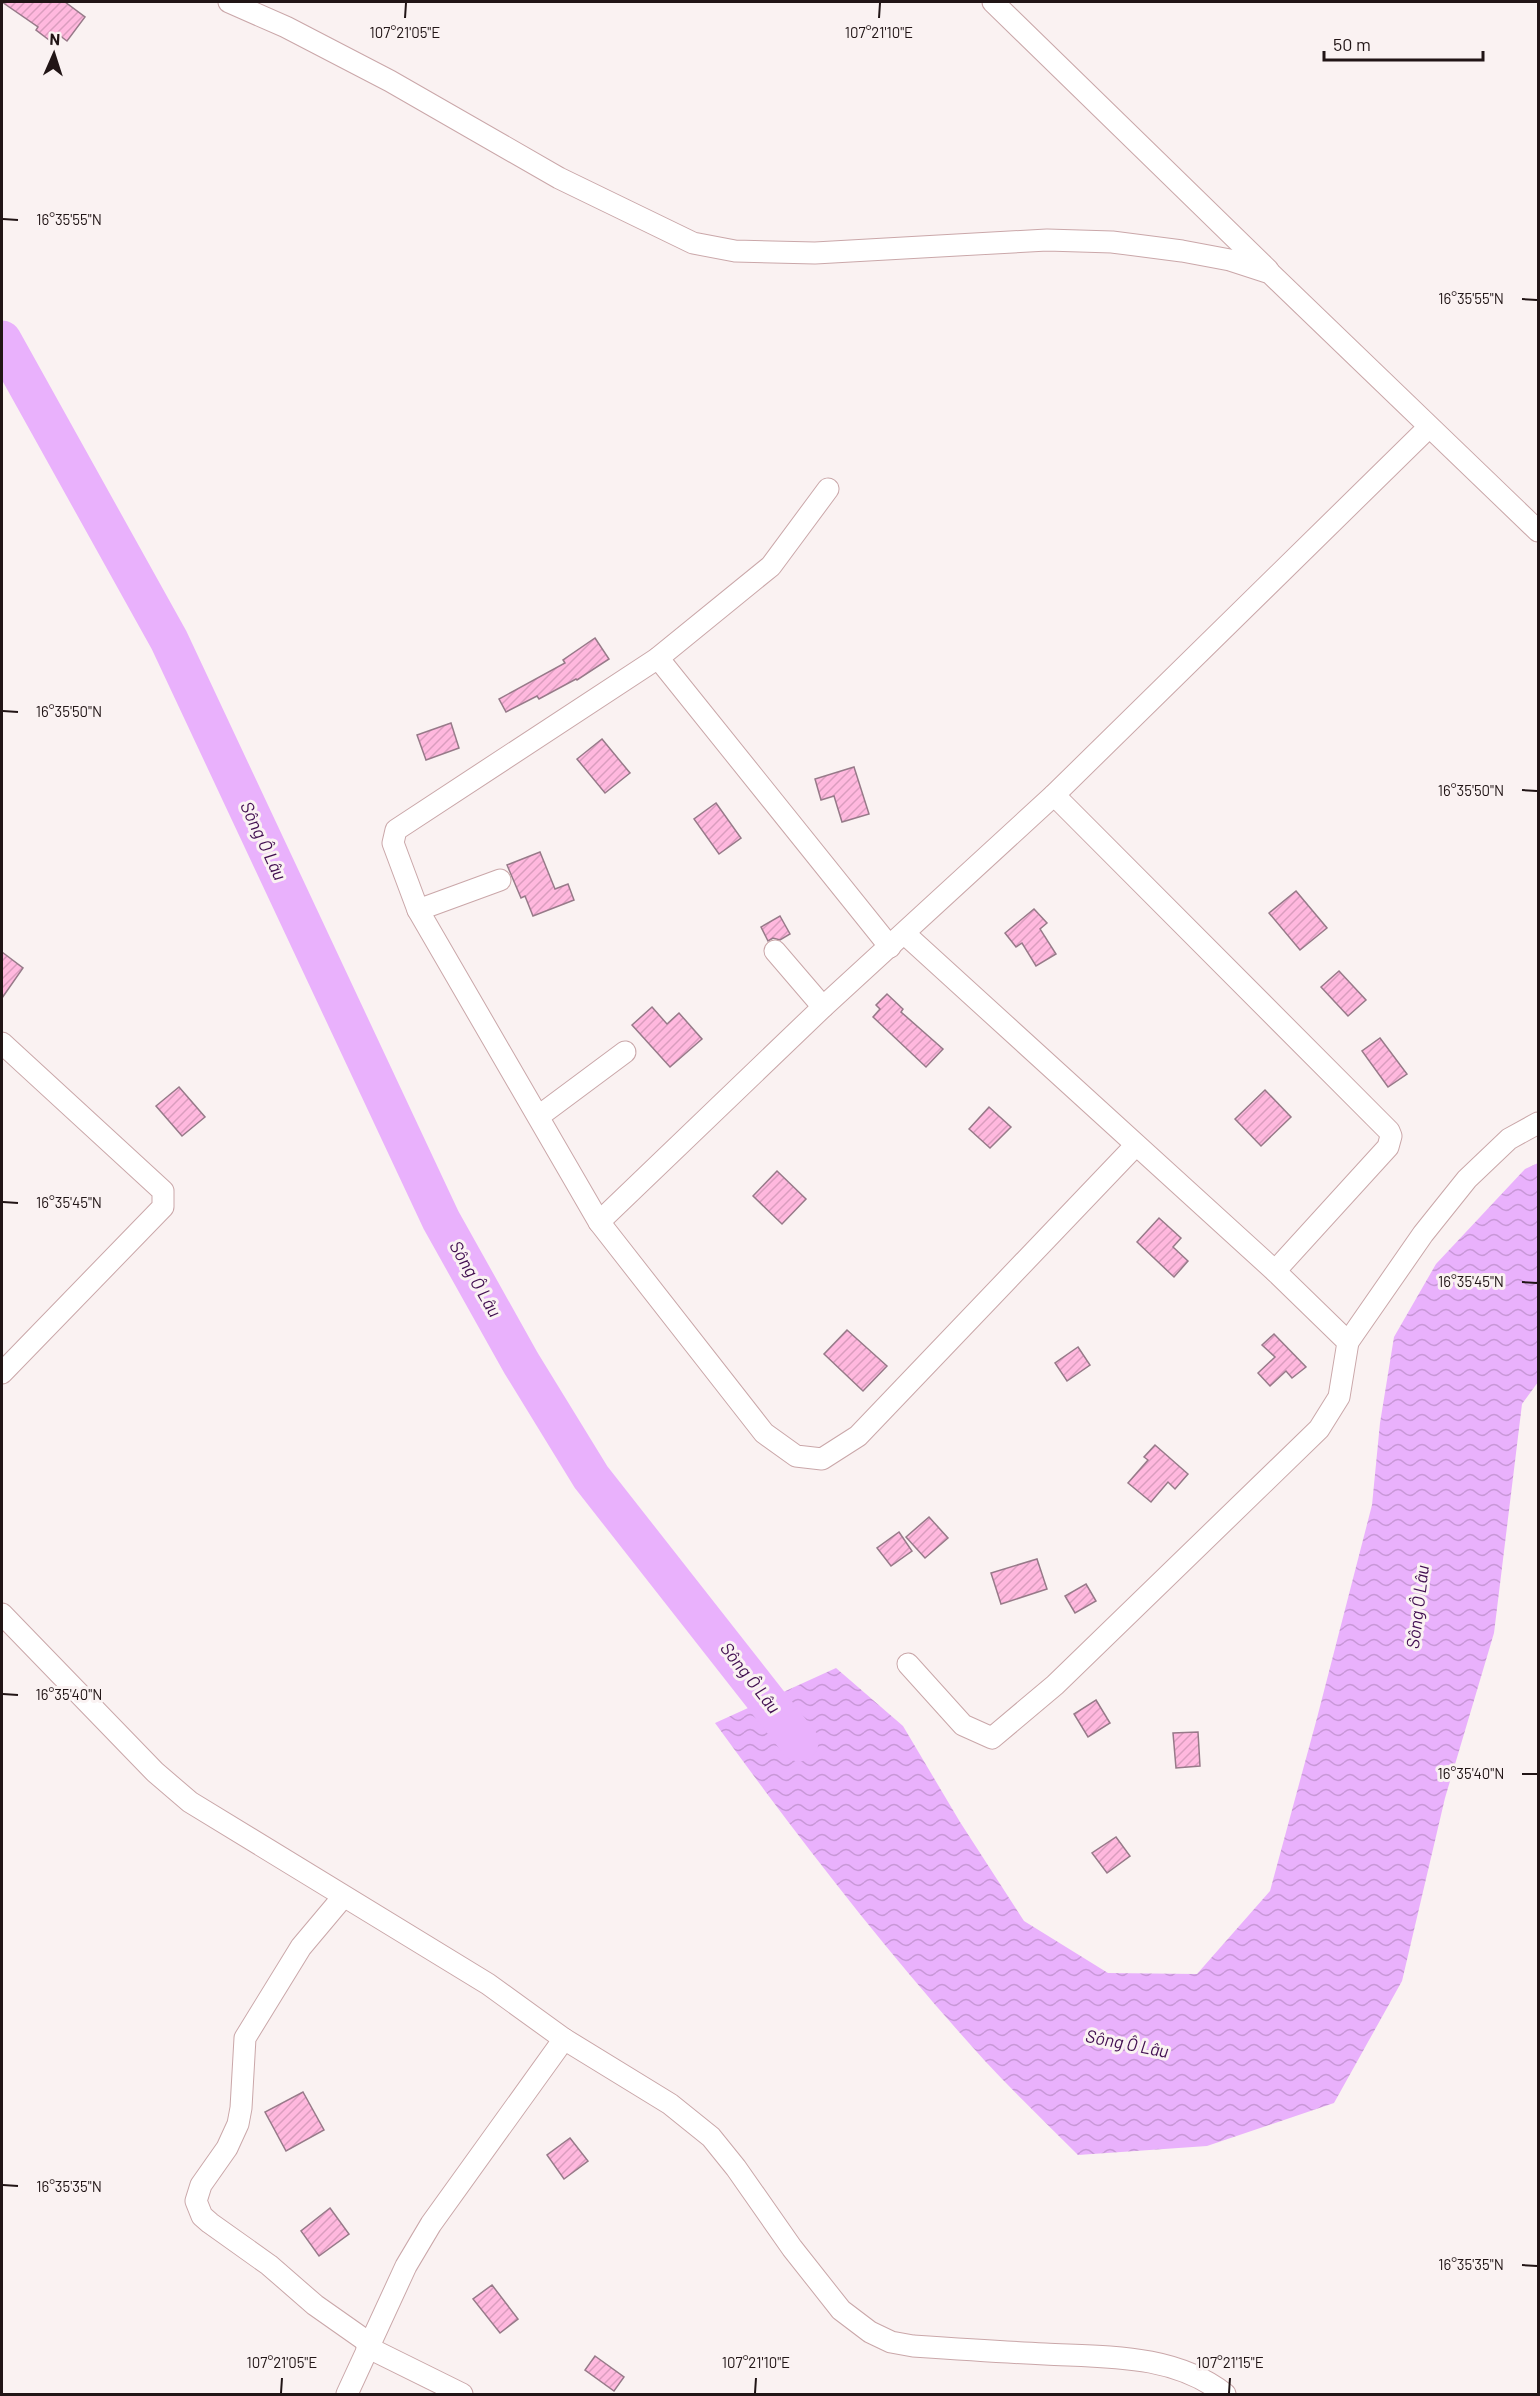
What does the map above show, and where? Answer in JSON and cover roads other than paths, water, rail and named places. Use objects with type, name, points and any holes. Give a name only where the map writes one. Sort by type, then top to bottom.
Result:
[{"type":"street","points":[[229,2],[286,27],[390,81],[559,178],[693,243],[735,250],[815,253],[1047,240],[1112,242],[1192,252],[1230,260],[1270,273]]},
{"type":"street","points":[[993,2],[1428,427],[1539,531]]},
{"type":"street","points":[[600,1222],[823,1007],[1054,795],[1428,427]]},
{"type":"street","points":[[828,489],[771,566],[658,658],[396,830],[393,843],[418,910],[600,1222],[764,1433],[796,1456],[822,1460],[858,1436],[1136,1145]]},
{"type":"street","points":[[658,658],[897,940],[1136,1145],[1275,1270],[1348,1342]]},
{"type":"street","points":[[1054,795],[1389,1131],[1391,1136],[1388,1147],[1275,1270]]},
{"type":"street","points":[[418,910],[500,880]]},
{"type":"street","points":[[775,951],[823,1007]]},
{"type":"street","points":[[2,1043],[163,1191],[164,1201],[163,1207],[2,1373]]},
{"type":"street","points":[[539,1116],[625,1052]]},
{"type":"street","points":[[908,1664],[963,1725],[992,1738],[1055,1685],[1319,1429],[1340,1397],[1348,1342],[1423,1234],[1467,1179],[1509,1139],[1539,1123]]},
{"type":"street","points":[[2,1614],[155,1772],[190,1802],[488,1984],[564,2039],[670,2104],[711,2138],[755,2194],[792,2248],[842,2310],[870,2332],[891,2342],[913,2346],[1118,2358],[1164,2364],[1210,2382],[1225,2394]]},
{"type":"street","points":[[343,1897],[301,1947],[245,2038],[238,2124],[227,2148],[201,2185],[196,2201],[202,2216],[210,2223],[269,2265],[335,2321],[368,2345],[462,2394]]},
{"type":"street","points":[[347,2394],[406,2266],[431,2224],[564,2039]]},
{"type":"water","points":[[1538,1163],[1538,1382],[1522,1404],[1494,1633],[1445,1798],[1402,1981],[1334,2103],[1207,2146],[1078,2155],[985,2061],[914,1980],[812,1853],[715,1723],[836,1668],[903,1726],[960,1822],[1024,1921],[1108,1973],[1197,1974],[1270,1891],[1372,1505],[1380,1423],[1394,1337],[1436,1264],[1525,1169]]},
{"type":"waterway","name":"Sông Ô Lâu","points":[[2,340],[169,640],[441,1220],[521,1363],[591,1477],[799,1742]]}]
